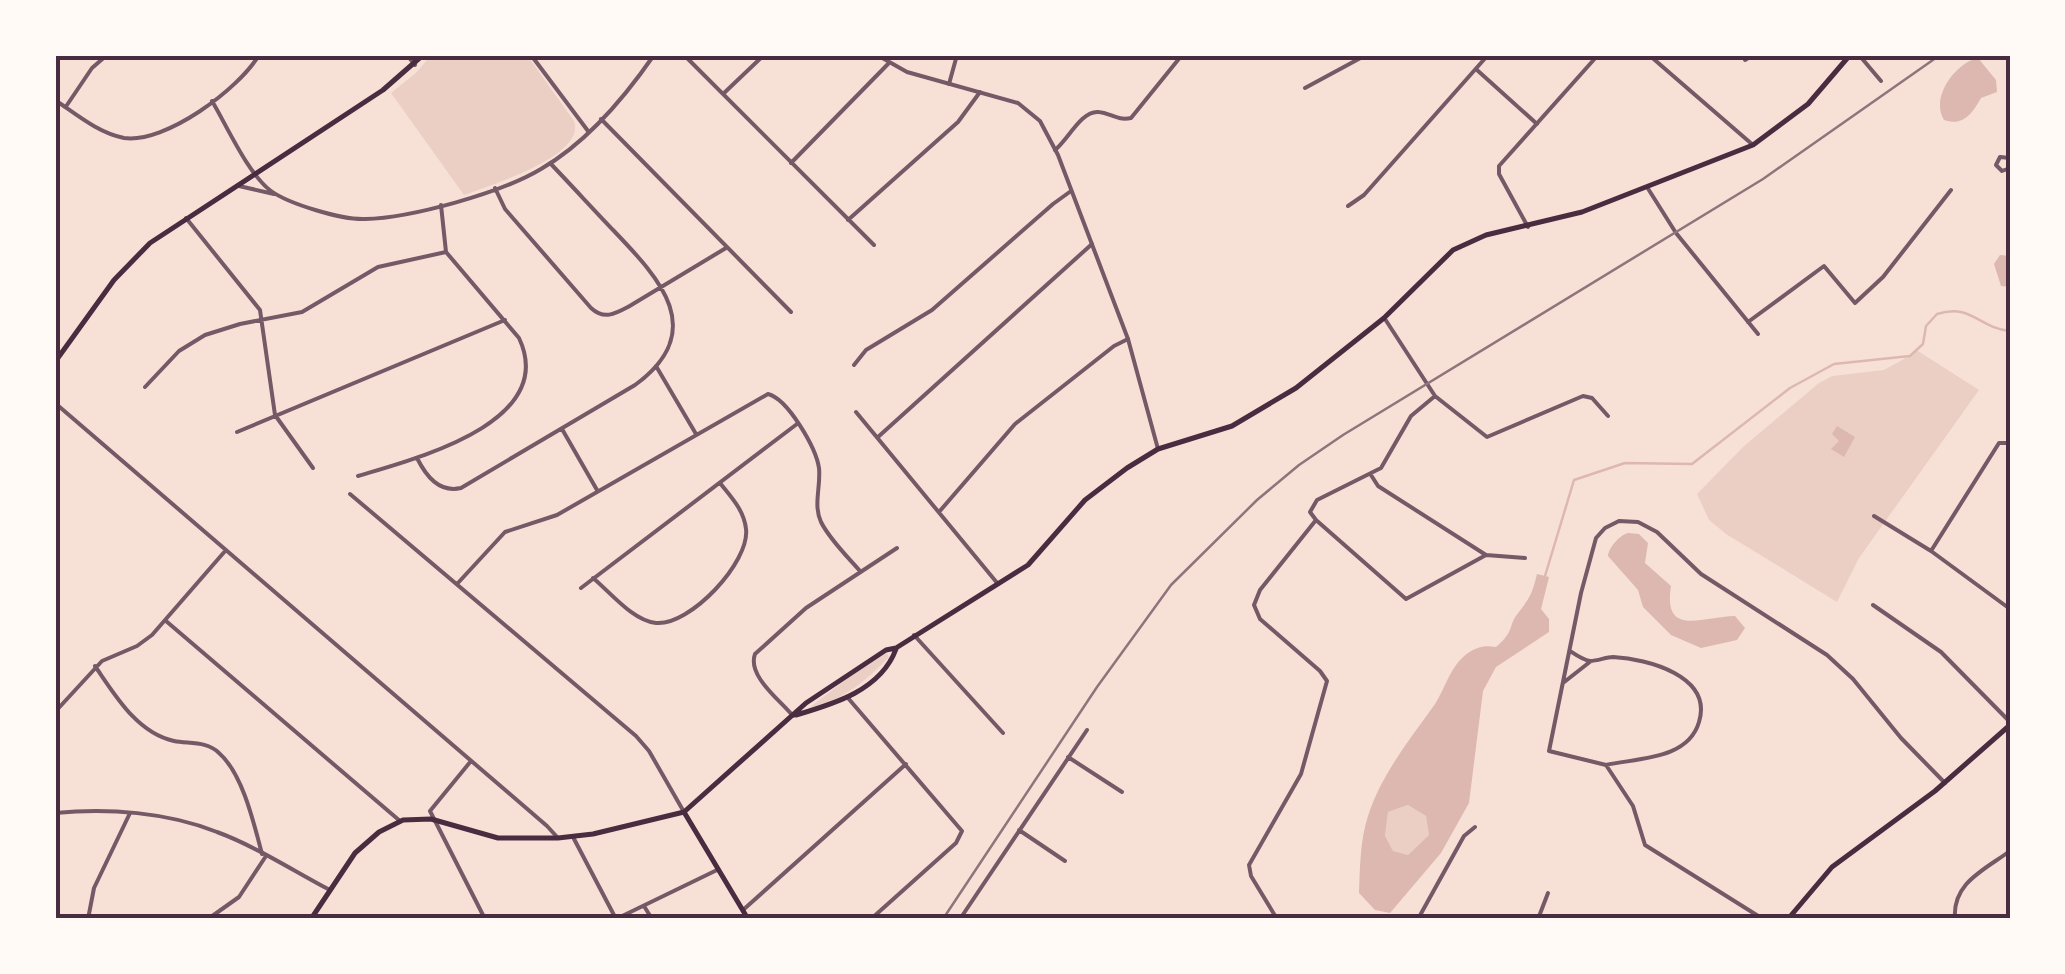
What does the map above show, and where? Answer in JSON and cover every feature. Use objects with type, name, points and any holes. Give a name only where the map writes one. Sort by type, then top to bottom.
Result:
[{"type":"main road","points":[[55,362],[129,263],[159,236],[390,85],[424,55]]},
{"type":"main road","points":[[310,919],[364,844],[400,822],[431,818],[498,838],[573,838],[684,812],[830,684],[886,650],[896,648],[1038,556],[1092,492],[1158,448],[1223,430],[1273,403],[1384,318],[1453,250],[1486,235],[1568,216],[1753,145],[1808,104],[1847,56]]},
{"type":"main road","points":[[794,716],[848,698],[875,677],[896,648]]},
{"type":"main road","points":[[1788,919],[1832,867],[1945,784],[2010,724]]},
{"type":"main road","points":[[684,812],[748,919]]},
{"type":"street","points":[[66,107],[92,68],[107,55]]},
{"type":"street","points":[[55,100],[100,130],[136,138],[167,130],[212,101],[243,78],[260,55]]},
{"type":"street","points":[[406,55],[415,65]]},
{"type":"street","points":[[531,55],[588,131]]},
{"type":"street","points":[[234,186],[356,219],[441,206],[495,188],[550,163],[601,119],[654,55]]},
{"type":"street","points":[[684,55],[874,245]]},
{"type":"street","points":[[723,94],[764,55]]},
{"type":"street","points":[[877,55],[888,64],[1012,101],[1029,109],[1040,122],[1056,150],[1128,339],[1158,448]]},
{"type":"street","points":[[949,84],[957,55]]},
{"type":"street","points":[[1056,150],[1088,114],[1130,118],[1182,55]]},
{"type":"street","points":[[1305,88],[1366,55]]},
{"type":"street","points":[[1348,206],[1364,196],[1488,55]]},
{"type":"street","points":[[1528,226],[1498,171],[1500,162],[1598,55]]},
{"type":"street","points":[[1649,55],[1753,145]]},
{"type":"street","points":[[1745,60],[1753,55]]},
{"type":"street","points":[[1858,55],[1882,81]]},
{"type":"street","points":[[791,163],[888,64]]},
{"type":"street","points":[[1476,69],[1537,124]]},
{"type":"street","points":[[848,220],[958,122],[980,92]]},
{"type":"street","points":[[212,101],[255,172],[271,191],[282,196]]},
{"type":"street","points":[[601,119],[791,312]]},
{"type":"street","points":[[2010,158],[2002,156],[1996,162],[1999,170],[2010,168]]},
{"type":"street","points":[[416,458],[438,484],[456,489],[635,385],[656,366],[673,325],[662,286],[550,163]]},
{"type":"street","points":[[1647,187],[1676,233],[1758,334]]},
{"type":"street","points":[[495,188],[504,209],[596,313],[612,314],[726,248]]},
{"type":"street","points":[[1748,322],[1824,266],[1855,303],[1883,277],[1951,190]]},
{"type":"street","points":[[854,365],[866,350],[932,310],[1071,191]]},
{"type":"street","points":[[358,476],[454,443],[497,418],[518,396],[524,381],[525,355],[519,338],[446,252],[441,206]]},
{"type":"street","points":[[186,218],[256,304],[275,415],[313,468]]},
{"type":"street","points":[[878,437],[1092,244]]},
{"type":"street","points":[[145,386],[168,361],[197,339],[226,328],[311,308],[378,267],[446,252]]},
{"type":"street","points":[[1384,318],[1435,396],[1487,436],[1583,396],[1592,398],[1608,416]]},
{"type":"street","points":[[237,432],[504,320]]},
{"type":"street","points":[[939,512],[1023,417],[1128,339]]},
{"type":"street","points":[[656,366],[696,434]]},
{"type":"street","points":[[457,584],[502,534],[545,521],[758,397],[771,394],[784,402],[817,459],[817,508],[821,522],[860,571]]},
{"type":"street","points":[[1435,396],[1411,416],[1390,457],[1371,474],[1317,500],[1310,512],[1406,599],[1486,555]]},
{"type":"street","points":[[55,403],[558,838]]},
{"type":"street","points":[[856,412],[998,584]]},
{"type":"street","points":[[582,588],[797,424]]},
{"type":"street","points":[[562,429],[598,492]]},
{"type":"street","points":[[1931,550],[1999,443],[2010,443]]},
{"type":"street","points":[[1371,474],[1378,486],[1486,555],[1525,558]]},
{"type":"street","points":[[593,578],[636,614],[654,623],[672,620],[696,607],[737,560],[746,540],[743,515],[720,483]]},
{"type":"street","points":[[350,494],[636,736],[684,812]]},
{"type":"street","points":[[1874,516],[1931,550],[2010,609]]},
{"type":"street","points":[[1277,919],[1250,876],[1249,865],[1302,774],[1327,681],[1260,620],[1254,606],[1260,590],[1316,520]]},
{"type":"street","points":[[1562,684],[1590,661],[1610,657],[1644,662],[1679,676],[1696,688],[1702,706],[1700,722],[1686,743],[1666,754],[1606,765],[1549,751],[1562,684],[1569,650],[1596,538],[1619,521],[1638,522],[1657,532],[1701,574],[1826,654],[1853,679],[1945,784]]},
{"type":"street","points":[[794,716],[755,671],[755,654],[806,608],[896,548]]},
{"type":"street","points":[[55,712],[96,666],[109,656],[144,642],[226,550]]},
{"type":"street","points":[[2004,602],[2010,596]]},
{"type":"street","points":[[1873,605],[1941,652],[2010,724]]},
{"type":"street","points":[[166,621],[400,822]]},
{"type":"street","points":[[914,635],[1002,734]]},
{"type":"street","points":[[1569,650],[1590,661]]},
{"type":"street","points":[[96,666],[125,708],[152,732],[174,741],[203,744],[222,755],[249,807],[264,855],[239,897],[208,919]]},
{"type":"street","points":[[848,698],[959,824],[962,836],[871,919]]},
{"type":"street","points":[[960,919],[1088,730]]},
{"type":"street","points":[[1068,756],[1122,792]]},
{"type":"street","points":[[472,761],[431,808],[431,818],[485,919]]},
{"type":"street","points":[[743,910],[906,764]]},
{"type":"street","points":[[1606,765],[1633,806],[1646,845],[1762,919]]},
{"type":"street","points":[[55,812],[130,813],[206,828],[328,889]]},
{"type":"street","points":[[88,919],[94,888],[130,813]]},
{"type":"street","points":[[1418,919],[1464,836],[1475,826]]},
{"type":"street","points":[[1019,830],[1065,860]]},
{"type":"street","points":[[573,838],[616,919],[717,870]]},
{"type":"street","points":[[1955,919],[1954,901],[1963,886],[2010,851]]},
{"type":"street","points":[[1538,919],[1548,893]]},
{"type":"street","points":[[644,906],[652,919]]},
{"type":"shaded area","points":[[431,55],[527,55],[574,121],[574,134],[566,146],[534,167],[464,195],[391,93]]},
{"type":"shaded area","points":[[1978,58],[1996,80],[1997,92],[1981,98],[1962,120],[1944,120],[1940,102],[1947,83],[1961,67]]},
{"type":"shaded area","points":[[2000,255],[2010,256],[2010,287],[2001,286],[1994,264]]},
{"type":"shaded area","points":[[1918,351],[1979,390],[1859,558],[1837,602],[1709,520],[1697,494],[1743,447],[1819,383],[1832,376],[1884,370]]},
{"type":"shaded area","points":[[1837,426],[1855,437],[1844,457],[1831,449],[1839,441],[1832,434]]},
{"type":"shaded area","points":[[1628,533],[1639,534],[1648,543],[1645,563],[1671,586],[1670,602],[1679,618],[1687,621],[1735,616],[1745,628],[1737,640],[1701,648],[1671,635],[1643,607],[1638,590],[1608,556],[1615,542]]},
{"type":"shaded area","points":[[1537,574],[1549,577],[1541,609],[1549,619],[1549,632],[1496,667],[1483,691],[1469,803],[1441,853],[1390,913],[1375,910],[1359,893],[1365,825],[1380,786],[1457,664],[1474,649],[1496,647],[1509,632],[1529,598]],"holes":[[[1408,805],[1426,816],[1429,835],[1408,855],[1393,851],[1385,836],[1388,812]]]},
{"type":"shaded area","points":[[887,653],[889,657],[853,689],[809,708],[849,677]]},
{"type":"shaded area","points":[[1408,805],[1426,816],[1429,835],[1408,855],[1393,851],[1385,837],[1388,812]]},
{"type":"waterway","points":[[1545,576],[1574,480],[1625,463],[1692,464],[1790,388],[1834,364],[1910,356],[1923,344],[1926,326],[1937,314],[1959,312],[2010,331]]},
{"type":"railway","points":[[943,919],[1097,687],[1171,585],[1257,500],[1343,435],[1763,179],[1940,55]]}]
